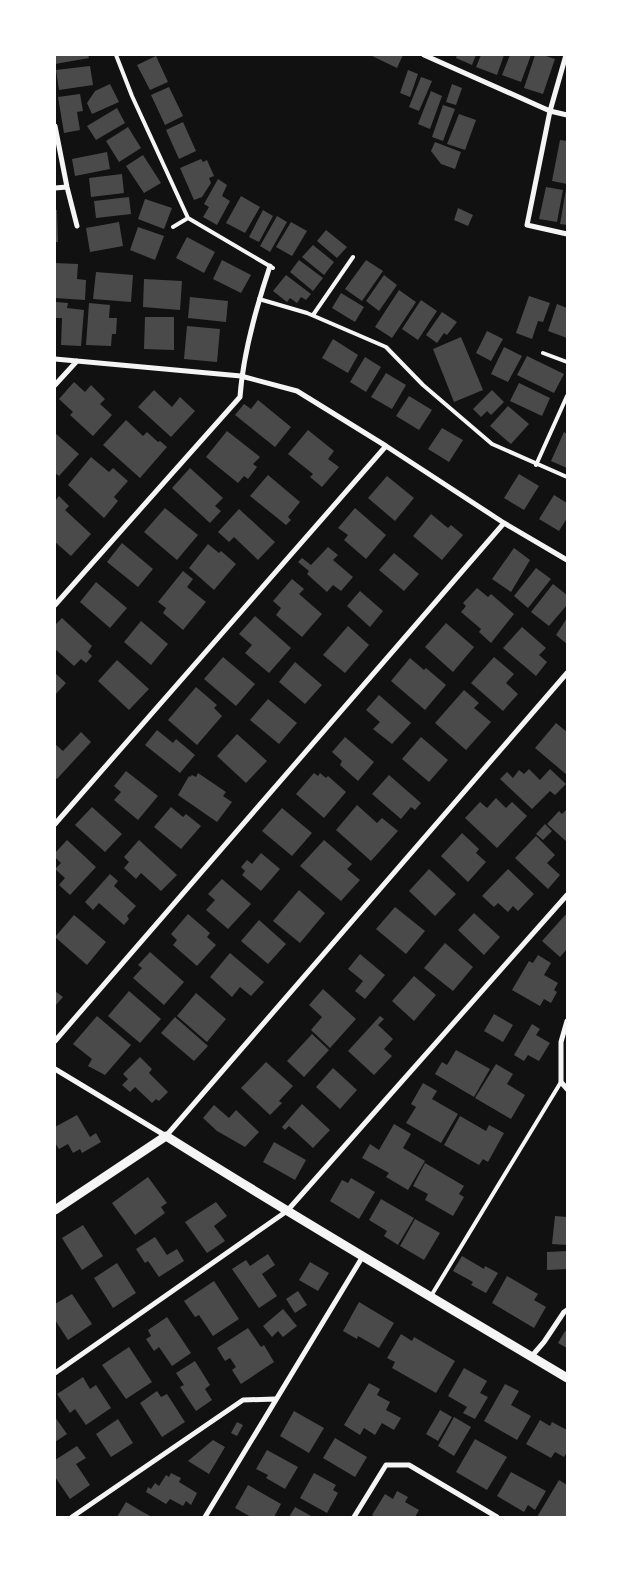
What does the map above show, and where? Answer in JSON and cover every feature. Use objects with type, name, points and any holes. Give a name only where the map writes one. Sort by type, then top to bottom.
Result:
[{"type":"street","points":[[424,55],[550,111],[567,116]]},
{"type":"street","points":[[566,55],[550,111],[527,225],[567,234]]},
{"type":"street","points":[[55,126],[77,226]]},
{"type":"street","points":[[55,188],[67,187]]},
{"type":"street","points":[[55,605],[240,398],[241,376],[259,298],[272,267]]},
{"type":"street","points":[[55,359],[241,376],[297,392],[386,446],[504,523],[567,560]]},
{"type":"street","points":[[55,385],[77,361]]},
{"type":"street","points":[[55,824],[386,446]]},
{"type":"street","points":[[55,1041],[504,523]]},
{"type":"street","points":[[55,1210],[166,1136],[567,673]]},
{"type":"street","points":[[55,1373],[287,1212],[567,895]]},
{"type":"street","points":[[567,1021],[561,1042],[561,1082],[567,1090]]},
{"type":"street","points":[[55,1070],[166,1136],[287,1212],[364,1255],[567,1378]]},
{"type":"street","points":[[205,1517],[364,1255]]},
{"type":"street","points":[[531,1356],[544,1342],[567,1310]]},
{"type":"street","points":[[72,1517],[243,1400],[275,1399]]},
{"type":"street","points":[[354,1517],[386,1465],[408,1465],[497,1517]]},
{"type":"lane","points":[[116,55],[132,96],[188,218],[272,267]]},
{"type":"lane","points":[[173,228],[188,218]]},
{"type":"lane","points":[[313,315],[353,257]]},
{"type":"lane","points":[[259,298],[313,315],[386,347],[423,385],[492,444],[536,465],[567,477]]},
{"type":"lane","points":[[543,353],[567,362]]},
{"type":"lane","points":[[536,465],[567,396]]},
{"type":"lane","points":[[431,1296],[561,1082]]},
{"type":"building","points":[[55,55],[88,55],[89,58],[55,64]]},
{"type":"building","points":[[370,55],[403,55],[397,68]]},
{"type":"building","points":[[457,55],[476,55],[472,65],[456,58]]},
{"type":"building","points":[[481,55],[504,55],[497,75],[476,67]]},
{"type":"building","points":[[510,55],[531,55],[521,82],[502,75]]},
{"type":"building","points":[[535,55],[543,55],[555,59],[543,94],[524,88]]},
{"type":"building","points":[[156,56],[168,82],[150,90],[137,65]]},
{"type":"building","points":[[90,66],[93,85],[59,90],[56,70]]},
{"type":"building","points":[[408,70],[418,74],[410,97],[400,93]]},
{"type":"building","points":[[421,77],[432,81],[419,111],[409,107]]},
{"type":"building","points":[[110,84],[119,102],[92,114],[87,103],[95,91]]},
{"type":"building","points":[[452,84],[462,88],[456,105],[446,102]]},
{"type":"building","points":[[169,87],[183,116],[165,125],[151,95]]},
{"type":"building","points":[[431,91],[442,96],[430,129],[418,124]]},
{"type":"building","points":[[80,94],[83,111],[77,112],[80,130],[64,133],[58,97]]},
{"type":"building","points":[[443,105],[455,109],[443,141],[432,137]]},
{"type":"building","points":[[117,108],[125,123],[96,140],[87,126]]},
{"type":"building","points":[[459,114],[476,120],[465,150],[447,144]]},
{"type":"building","points":[[183,122],[196,151],[179,159],[166,130]]},
{"type":"building","points":[[128,127],[141,148],[119,162],[106,141]]},
{"type":"building","points":[[560,140],[567,141],[567,184],[552,181]]},
{"type":"building","points":[[435,142],[461,152],[455,169],[441,164],[431,151]]},
{"type":"building","points":[[107,152],[110,169],[75,176],[72,159]]},
{"type":"building","points":[[143,155],[161,183],[144,193],[126,166]]},
{"type":"building","points":[[201,159],[203,162],[207,160],[214,176],[209,178],[211,183],[202,197],[194,200],[180,168]]},
{"type":"building","points":[[122,174],[124,193],[91,197],[89,178]]},
{"type":"building","points":[[218,179],[227,185],[222,196],[230,201],[217,225],[203,217],[209,207],[204,204]]},
{"type":"building","points":[[546,187],[563,190],[557,222],[539,219]]},
{"type":"building","points":[[567,189],[567,225],[560,224]]},
{"type":"building","points":[[241,196],[260,207],[245,233],[226,223]]},
{"type":"building","points":[[129,197],[131,214],[96,218],[94,201]]},
{"type":"building","points":[[145,199],[172,208],[164,229],[138,219]]},
{"type":"building","points":[[458,208],[473,215],[468,226],[454,220]]},
{"type":"building","points":[[55,210],[57,210],[58,242],[55,242]]},
{"type":"building","points":[[263,210],[273,216],[259,242],[249,237]]},
{"type":"building","points":[[277,216],[287,222],[270,252],[260,246]]},
{"type":"building","points":[[119,222],[123,246],[90,252],[86,228]]},
{"type":"building","points":[[291,222],[307,231],[292,256],[276,247]]},
{"type":"building","points":[[138,227],[164,236],[155,260],[130,250]]},
{"type":"building","points":[[326,230],[347,247],[337,258],[317,241]]},
{"type":"building","points":[[187,237],[215,252],[204,273],[176,258]]},
{"type":"building","points":[[313,245],[334,262],[324,275],[302,257]]},
{"type":"building","points":[[222,260],[251,275],[241,293],[213,279]]},
{"type":"building","points":[[299,260],[323,278],[313,291],[290,272]]},
{"type":"building","points":[[366,260],[383,271],[362,301],[345,289]]},
{"type":"building","points":[[55,263],[78,264],[77,279],[86,280],[85,300],[55,298]]},
{"type":"building","points":[[96,272],[133,275],[131,302],[93,299]]},
{"type":"building","points":[[286,275],[311,294],[306,300],[301,297],[297,303],[290,298],[287,302],[273,291]]},
{"type":"building","points":[[384,275],[397,285],[379,311],[366,301]]},
{"type":"building","points":[[144,279],[182,281],[180,310],[143,307]]},
{"type":"building","points":[[399,290],[416,302],[392,338],[375,327]]},
{"type":"building","points":[[341,293],[364,307],[355,322],[332,308]]},
{"type":"building","points":[[529,296],[550,303],[543,322],[538,321],[532,339],[516,333]]},
{"type":"building","points":[[190,297],[228,301],[226,322],[188,318]]},
{"type":"building","points":[[421,300],[437,311],[418,340],[402,329]]},
{"type":"building","points":[[56,302],[68,303],[67,308],[84,310],[81,346],[61,345],[62,318],[55,318]]},
{"type":"building","points":[[89,303],[110,305],[109,318],[117,318],[116,334],[112,334],[111,346],[86,345]]},
{"type":"building","points":[[557,304],[567,308],[567,338],[548,331]]},
{"type":"building","points":[[442,312],[457,322],[447,335],[444,333],[437,343],[426,335]]},
{"type":"building","points":[[145,317],[174,317],[174,350],[144,349]]},
{"type":"building","points":[[187,326],[220,329],[217,362],[184,359]]},
{"type":"building","points":[[487,331],[503,339],[491,361],[476,353]]},
{"type":"building","points":[[461,337],[483,390],[454,402],[433,349]]},
{"type":"building","points":[[333,339],[358,355],[348,373],[322,358]]},
{"type":"building","points":[[504,347],[522,356],[508,382],[491,374]]},
{"type":"building","points":[[527,356],[564,374],[554,393],[517,375]]},
{"type":"building","points":[[365,357],[381,367],[366,392],[350,382]]},
{"type":"building","points":[[386,373],[406,385],[392,409],[371,397]]},
{"type":"building","points":[[74,382],[85,392],[91,385],[105,399],[100,404],[112,415],[93,436],[70,415],[73,412],[59,399]]},
{"type":"building","points":[[519,383],[550,398],[542,416],[510,401]]},
{"type":"building","points":[[154,390],[172,407],[180,397],[195,411],[171,437],[138,407]]},
{"type":"building","points":[[492,390],[504,402],[491,415],[487,411],[481,417],[473,409]]},
{"type":"building","points":[[409,396],[432,410],[419,430],[396,416]]},
{"type":"building","points":[[258,400],[291,427],[275,447],[235,415],[244,404],[251,409]]},
{"type":"building","points":[[508,406],[529,424],[511,444],[490,426]]},
{"type":"building","points":[[126,420],[143,436],[147,432],[167,447],[140,478],[103,445]]},
{"type":"building","points":[[442,428],[463,440],[449,462],[428,449]]},
{"type":"building","points":[[308,430],[334,451],[328,459],[339,467],[322,487],[310,477],[313,474],[288,454]]},
{"type":"building","points":[[227,431],[260,457],[253,464],[257,467],[248,479],[244,476],[238,483],[206,457]]},
{"type":"building","points":[[564,432],[567,434],[567,468],[551,461]]},
{"type":"building","points":[[55,433],[79,454],[59,476],[55,473]]},
{"type":"building","points":[[91,457],[109,472],[113,468],[128,481],[114,497],[118,501],[104,518],[68,485]]},
{"type":"building","points":[[190,468],[223,498],[215,506],[221,511],[210,523],[172,488]]},
{"type":"building","points":[[519,474],[539,486],[524,510],[504,498]]},
{"type":"building","points":[[268,475],[300,502],[288,517],[291,520],[286,525],[250,496]]},
{"type":"building","points":[[387,476],[414,498],[395,521],[368,498]]},
{"type":"building","points":[[554,495],[567,503],[567,518],[559,531],[539,519]]},
{"type":"building","points":[[59,496],[69,506],[65,510],[91,534],[71,556],[55,542],[55,501]]},
{"type":"building","points":[[165,508],[198,535],[177,560],[144,532]]},
{"type":"building","points":[[355,508],[386,535],[366,559],[344,540],[348,535],[338,528]]},
{"type":"building","points":[[239,509],[275,542],[258,560],[234,537],[229,542],[218,532]]},
{"type":"building","points":[[431,514],[448,528],[451,525],[463,535],[442,560],[413,536]]},
{"type":"building","points":[[122,543],[153,569],[138,587],[107,562]]},
{"type":"building","points":[[208,544],[219,553],[221,551],[236,564],[214,590],[189,568]]},
{"type":"building","points":[[328,547],[338,555],[333,560],[353,577],[341,591],[333,585],[327,592],[307,574],[309,571],[298,562],[302,558],[311,565]]},
{"type":"building","points":[[514,548],[530,560],[511,592],[492,579]]},
{"type":"building","points":[[394,553],[419,574],[404,591],[379,570]]},
{"type":"building","points":[[536,568],[551,579],[528,608],[514,596]]},
{"type":"building","points":[[183,571],[193,579],[187,587],[206,602],[183,630],[163,613],[166,608],[158,602]]},
{"type":"building","points":[[292,579],[304,589],[299,594],[322,614],[302,637],[276,615],[281,608],[273,601]]},
{"type":"building","points":[[96,582],[127,608],[110,628],[80,602]]},
{"type":"building","points":[[553,584],[567,595],[567,605],[549,626],[531,612]]},
{"type":"building","points":[[477,588],[488,597],[491,594],[514,614],[491,643],[479,632],[481,629],[461,612],[466,606],[463,603]]},
{"type":"building","points":[[360,591],[383,611],[370,627],[347,606]]},
{"type":"building","points":[[255,616],[291,648],[269,673],[245,653],[252,645],[239,634]]},
{"type":"building","points":[[62,618],[92,646],[88,652],[92,656],[86,663],[81,659],[74,666],[55,649],[55,625]]},
{"type":"building","points":[[567,618],[567,644],[556,635]]},
{"type":"building","points":[[141,621],[168,644],[151,665],[124,642]]},
{"type":"building","points":[[446,623],[474,647],[453,672],[425,647]]},
{"type":"building","points":[[348,626],[369,645],[345,673],[323,655]]},
{"type":"building","points":[[522,627],[546,648],[539,655],[547,662],[536,676],[503,648]]},
{"type":"building","points":[[223,657],[255,684],[236,706],[204,679]]},
{"type":"building","points":[[494,657],[514,674],[506,683],[518,694],[503,711],[471,683]]},
{"type":"building","points":[[410,658],[424,670],[426,668],[446,685],[425,710],[391,681]]},
{"type":"building","points":[[117,660],[149,689],[129,710],[98,681]]},
{"type":"building","points":[[295,662],[322,685],[305,704],[279,682]]},
{"type":"building","points":[[55,673],[66,683],[55,695]]},
{"type":"building","points":[[196,687],[217,705],[214,708],[222,716],[197,745],[168,720]]},
{"type":"building","points":[[464,690],[479,703],[474,708],[491,722],[466,750],[435,723]]},
{"type":"building","points":[[379,695],[411,723],[392,744],[373,729],[380,722],[366,710]]},
{"type":"building","points":[[268,699],[297,723],[279,744],[250,720]]},
{"type":"building","points":[[556,723],[567,732],[567,775],[535,748]]},
{"type":"building","points":[[157,730],[173,743],[176,739],[195,755],[180,773],[145,745]]},
{"type":"building","points":[[81,732],[91,742],[57,779],[55,777],[55,744],[63,751]]},
{"type":"building","points":[[237,734],[267,761],[246,783],[217,756]]},
{"type":"building","points":[[345,737],[374,762],[358,781],[340,765],[342,761],[332,752]]},
{"type":"building","points":[[421,737],[448,760],[429,782],[402,759]]},
{"type":"building","points":[[529,769],[540,780],[550,769],[566,784],[555,795],[550,791],[532,809],[500,779],[507,772],[513,778],[519,770],[524,774]]},
{"type":"building","points":[[126,771],[158,796],[138,820],[114,800],[121,792],[114,786]]},
{"type":"building","points":[[198,773],[226,792],[223,796],[232,802],[217,822],[178,795],[189,776],[196,777]]},
{"type":"building","points":[[314,773],[318,776],[320,773],[326,778],[328,776],[346,792],[324,818],[296,794]]},
{"type":"building","points":[[389,775],[421,803],[415,810],[411,807],[401,819],[372,794]]},
{"type":"building","points":[[496,798],[506,808],[512,802],[527,816],[497,848],[465,818],[480,802],[487,808]]},
{"type":"building","points":[[357,805],[377,823],[382,818],[398,831],[371,861],[336,830]]},
{"type":"building","points":[[92,807],[122,834],[105,852],[75,825]]},
{"type":"building","points":[[171,807],[183,817],[186,814],[201,826],[181,849],[154,827]]},
{"type":"building","points":[[282,808],[312,833],[292,856],[262,831]]},
{"type":"building","points":[[567,809],[567,842],[547,824],[559,811],[562,814]]},
{"type":"building","points":[[545,824],[552,831],[543,840],[536,834]]},
{"type":"building","points":[[462,833],[479,849],[476,853],[486,862],[468,882],[441,856]]},
{"type":"building","points":[[536,836],[555,855],[547,863],[560,875],[548,889],[515,858]]},
{"type":"building","points":[[67,840],[96,867],[70,895],[59,885],[65,878],[55,869],[61,863],[55,857],[55,853]]},
{"type":"building","points":[[139,840],[177,875],[161,891],[141,873],[136,879],[124,868],[129,862],[124,857]]},
{"type":"building","points":[[324,840],[352,864],[347,869],[360,880],[341,901],[300,866]]},
{"type":"building","points":[[261,853],[280,869],[261,891],[242,875],[245,871],[241,867],[247,860],[252,864]]},
{"type":"building","points":[[429,869],[456,894],[435,916],[409,891]]},
{"type":"building","points":[[508,869],[534,894],[518,911],[513,906],[508,912],[498,903],[494,907],[482,896]]},
{"type":"building","points":[[110,874],[118,881],[114,886],[136,906],[127,916],[129,919],[124,925],[99,903],[93,910],[85,902]]},
{"type":"building","points":[[222,879],[251,904],[228,929],[206,910],[215,900],[208,894]]},
{"type":"building","points":[[299,890],[325,913],[300,943],[273,921]]},
{"type":"building","points":[[395,907],[425,931],[406,954],[376,929]]},
{"type":"building","points":[[474,913],[500,937],[484,955],[458,930]]},
{"type":"building","points":[[567,913],[567,949],[560,957],[542,941]]},
{"type":"building","points":[[188,914],[210,933],[207,937],[216,945],[197,966],[173,945],[177,940],[171,934]]},
{"type":"building","points":[[74,915],[106,942],[87,965],[55,937]]},
{"type":"building","points":[[259,920],[286,944],[268,964],[241,941]]},
{"type":"building","points":[[445,943],[473,967],[453,991],[424,968]]},
{"type":"building","points":[[150,952],[184,982],[164,1005],[133,978],[142,968],[138,965]]},
{"type":"building","points":[[230,953],[264,982],[251,996],[240,987],[232,997],[210,977]]},
{"type":"building","points":[[360,954],[385,975],[365,999],[355,991],[363,981],[348,969]]},
{"type":"building","points":[[538,955],[551,963],[544,975],[558,983],[554,990],[557,992],[551,1003],[544,999],[540,1006],[512,990],[529,961],[533,963]]},
{"type":"building","points":[[414,976],[436,995],[414,1021],[392,1001]]},
{"type":"building","points":[[323,989],[356,1019],[330,1048],[311,1030],[322,1017],[309,1005]]},
{"type":"building","points":[[55,991],[63,997],[55,1006]]},
{"type":"building","points":[[129,991],[161,1019],[140,1043],[108,1016]]},
{"type":"building","points":[[196,993],[226,1019],[207,1042],[177,1016]]},
{"type":"building","points":[[494,1014],[513,1025],[503,1042],[484,1031]]},
{"type":"building","points":[[97,1016],[131,1045],[105,1075],[88,1066],[92,1059],[73,1044]]},
{"type":"building","points":[[380,1016],[384,1019],[378,1025],[393,1039],[384,1049],[392,1056],[374,1075],[348,1051]]},
{"type":"building","points":[[175,1017],[208,1046],[194,1061],[161,1033]]},
{"type":"building","points":[[532,1024],[540,1029],[536,1035],[550,1043],[539,1061],[528,1055],[524,1061],[514,1055]]},
{"type":"building","points":[[312,1034],[329,1050],[304,1077],[287,1061]]},
{"type":"building","points":[[456,1050],[490,1069],[474,1097],[435,1074],[442,1062],[447,1065]]},
{"type":"building","points":[[140,1057],[152,1069],[149,1073],[168,1092],[159,1101],[156,1099],[152,1103],[135,1087],[130,1092],[122,1085],[128,1079],[123,1074]]},
{"type":"building","points":[[266,1062],[293,1086],[279,1101],[282,1103],[270,1115],[241,1088]]},
{"type":"building","points":[[496,1064],[513,1074],[507,1084],[525,1095],[511,1119],[475,1098]]},
{"type":"building","points":[[333,1068],[357,1090],[340,1109],[316,1087]]},
{"type":"building","points":[[423,1083],[437,1091],[432,1099],[458,1114],[441,1143],[406,1123],[416,1107],[411,1104]]},
{"type":"building","points":[[302,1104],[330,1130],[313,1148],[289,1126],[285,1130],[282,1127]]},
{"type":"building","points":[[214,1105],[229,1118],[236,1110],[259,1132],[245,1147],[217,1131],[203,1118]]},
{"type":"building","points":[[77,1115],[90,1137],[96,1133],[101,1142],[82,1153],[80,1149],[73,1153],[68,1144],[59,1149],[55,1143],[55,1127]]},
{"type":"building","points":[[460,1116],[486,1131],[489,1125],[504,1133],[488,1162],[483,1159],[479,1165],[444,1145]]},
{"type":"building","points":[[394,1124],[411,1134],[403,1148],[425,1161],[408,1190],[386,1177],[389,1173],[362,1158],[370,1144],[379,1150]]},
{"type":"building","points":[[274,1142],[306,1160],[295,1180],[263,1162]]},
{"type":"building","points":[[425,1163],[464,1186],[459,1194],[464,1197],[453,1216],[425,1200],[428,1194],[413,1186]]},
{"type":"building","points":[[148,1177],[167,1203],[161,1207],[165,1213],[135,1235],[112,1203]]},
{"type":"building","points":[[351,1178],[375,1192],[359,1219],[330,1201],[342,1180],[348,1183]]},
{"type":"building","points":[[381,1199],[414,1218],[398,1245],[384,1236],[387,1231],[369,1220]]},
{"type":"building","points":[[216,1202],[227,1216],[214,1226],[225,1241],[207,1253],[185,1222]]},
{"type":"building","points":[[555,1216],[567,1217],[567,1245],[552,1244]]},
{"type":"building","points":[[415,1219],[440,1233],[424,1260],[400,1246]]},
{"type":"building","points":[[83,1225],[103,1256],[82,1270],[62,1238]]},
{"type":"building","points":[[155,1237],[167,1255],[177,1249],[184,1261],[159,1277],[148,1261],[145,1263],[136,1249]]},
{"type":"building","points":[[567,1251],[567,1269],[547,1270],[547,1252]]},
{"type":"building","points":[[268,1254],[275,1265],[262,1274],[277,1296],[259,1308],[232,1269],[246,1260],[250,1266]]},
{"type":"building","points":[[462,1256],[484,1269],[485,1266],[498,1273],[486,1293],[471,1285],[473,1282],[453,1271]]},
{"type":"building","points":[[310,1262],[329,1273],[318,1291],[299,1280]]},
{"type":"building","points":[[117,1263],[136,1293],[113,1308],[94,1278]]},
{"type":"building","points":[[507,1276],[538,1294],[534,1300],[546,1307],[534,1328],[492,1303]]},
{"type":"building","points":[[214,1281],[239,1319],[213,1336],[199,1315],[195,1317],[184,1301]]},
{"type":"building","points":[[298,1291],[307,1305],[295,1313],[286,1299]]},
{"type":"building","points":[[72,1294],[92,1324],[68,1340],[55,1320],[55,1304]]},
{"type":"building","points":[[359,1302],[394,1323],[379,1348],[358,1336],[357,1339],[343,1331]]},
{"type":"building","points":[[283,1309],[297,1326],[283,1337],[278,1331],[272,1337],[263,1326]]},
{"type":"building","points":[[167,1317],[191,1353],[172,1366],[159,1347],[154,1351],[146,1339],[151,1336],[148,1330]]},
{"type":"building","points":[[248,1328],[261,1347],[264,1345],[274,1362],[241,1384],[232,1370],[236,1367],[230,1358],[225,1361],[217,1348]]},
{"type":"building","points":[[565,1331],[567,1332],[567,1348],[558,1343]]},
{"type":"building","points":[[401,1334],[412,1341],[414,1337],[455,1361],[436,1393],[392,1368],[395,1362],[387,1358]]},
{"type":"building","points":[[129,1347],[152,1382],[126,1399],[102,1365]]},
{"type":"building","points":[[195,1361],[210,1385],[205,1389],[212,1400],[196,1411],[180,1387],[184,1385],[176,1373]]},
{"type":"building","points":[[464,1368],[487,1381],[480,1393],[488,1397],[475,1419],[463,1413],[467,1407],[448,1396]]},
{"type":"building","points":[[83,1377],[90,1389],[96,1385],[111,1408],[86,1425],[75,1409],[70,1413],[57,1394]]},
{"type":"building","points":[[369,1383],[380,1389],[377,1395],[390,1402],[386,1410],[401,1418],[394,1430],[382,1423],[375,1435],[364,1428],[360,1435],[344,1425]]},
{"type":"building","points":[[505,1384],[519,1391],[511,1405],[531,1416],[517,1440],[484,1421]]},
{"type":"building","points":[[157,1391],[161,1397],[167,1394],[185,1422],[162,1437],[140,1403]]},
{"type":"building","points":[[440,1410],[452,1417],[438,1441],[426,1434]]},
{"type":"building","points":[[294,1411],[324,1428],[309,1453],[280,1436]]},
{"type":"building","points":[[55,1417],[67,1434],[55,1442]]},
{"type":"building","points":[[454,1417],[471,1427],[454,1456],[438,1446]]},
{"type":"building","points":[[118,1419],[133,1443],[111,1457],[96,1434]]},
{"type":"building","points":[[540,1420],[550,1426],[552,1422],[567,1430],[567,1452],[564,1457],[555,1452],[551,1458],[526,1444]]},
{"type":"building","points":[[237,1422],[243,1425],[237,1436],[231,1433]]},
{"type":"building","points":[[335,1438],[367,1457],[355,1477],[323,1458]]},
{"type":"building","points":[[475,1439],[507,1457],[487,1490],[456,1472]]},
{"type":"building","points":[[213,1440],[225,1447],[209,1474],[188,1461]]},
{"type":"building","points":[[77,1446],[86,1458],[76,1464],[90,1485],[70,1499],[55,1477],[55,1460]]},
{"type":"building","points":[[267,1450],[298,1467],[285,1489],[266,1478],[268,1475],[256,1469]]},
{"type":"building","points":[[511,1472],[546,1491],[535,1510],[528,1505],[524,1512],[497,1496]]},
{"type":"building","points":[[171,1473],[181,1478],[179,1482],[197,1493],[191,1505],[186,1501],[183,1506],[170,1499],[166,1504],[146,1492],[148,1487],[151,1489],[155,1483],[159,1486],[166,1475],[169,1477]]},
{"type":"building","points":[[314,1473],[336,1485],[333,1490],[338,1493],[327,1513],[300,1498]]},
{"type":"building","points":[[559,1480],[567,1485],[567,1517],[537,1517]]},
{"type":"building","points":[[248,1485],[281,1504],[274,1517],[251,1517],[235,1508]]},
{"type":"building","points":[[397,1491],[408,1497],[405,1502],[419,1510],[415,1517],[375,1517],[372,1515],[385,1494],[393,1499]]},
{"type":"building","points":[[126,1502],[141,1511],[152,1517],[117,1517]]},
{"type":"building","points":[[295,1507],[313,1517],[289,1517]]}]
